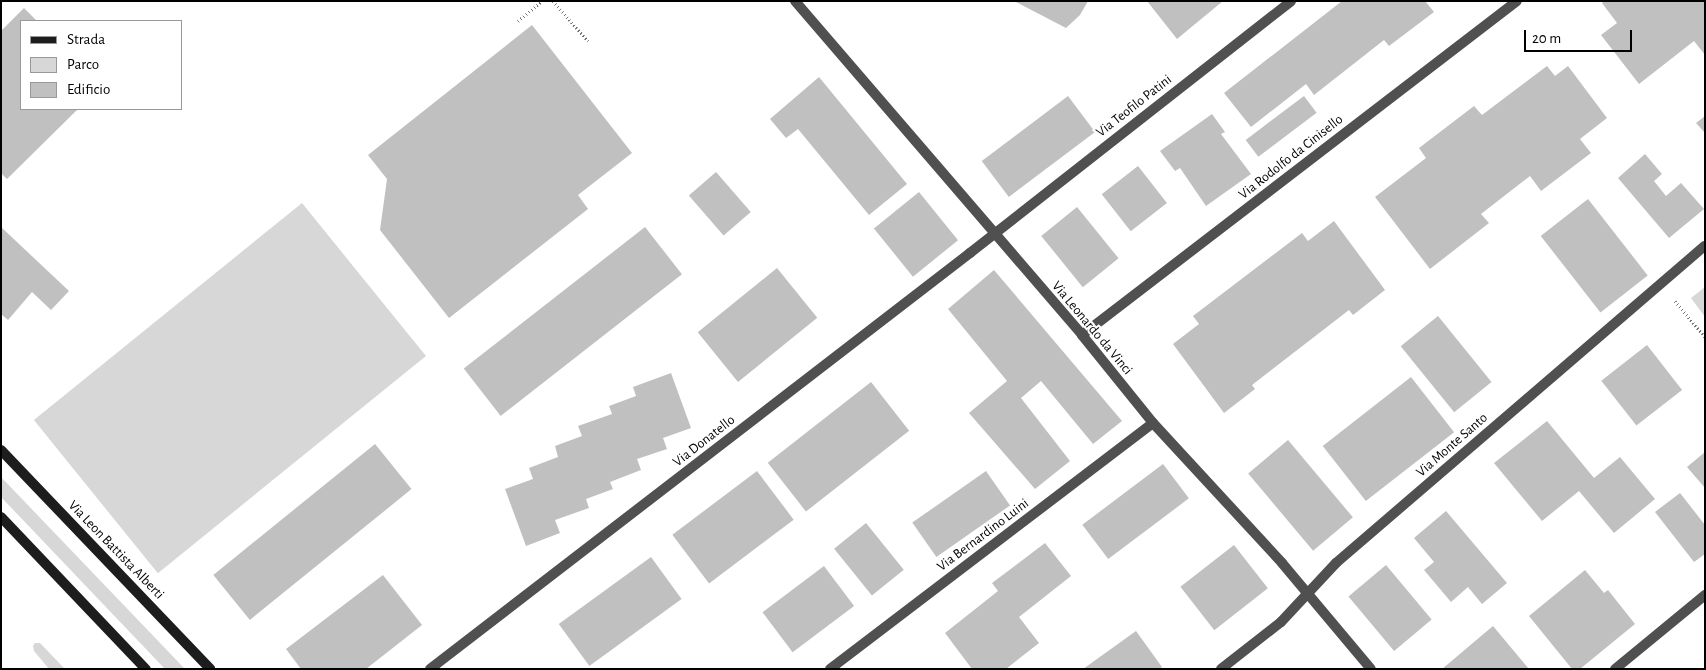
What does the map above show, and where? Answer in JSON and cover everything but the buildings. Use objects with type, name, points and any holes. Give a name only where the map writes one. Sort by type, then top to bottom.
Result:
[{"type":"street","name":"Via Leonardo da Vinci","points":[[796,1],[1082,335],[1154,423],[1307,593],[1371,669]]},
{"type":"street","name":"Via Teofilo Patini","points":[[994,233],[1291,1]]},
{"type":"street","name":"Via Rodolfo da Cinisello","points":[[1082,335],[1517,1]]},
{"type":"street","name":"Via Donatello","points":[[430,669],[994,233]]},
{"type":"street","name":"Via Monte Santo","points":[[1221,669],[1281,622],[1336,563],[1705,246]]},
{"type":"street","name":"Via Bernardino Luini","points":[[830,669],[1154,423]]},
{"type":"street","name":"Via Leon Battista Alberti","points":[[1,450],[210,669]]},
{"type":"street","points":[[1,517],[146,669]]},
{"type":"street","points":[[1615,669],[1705,595]]},
{"type":"path","points":[[518,21],[542,1]]},
{"type":"path","points":[[553,1],[588,41]]},
{"type":"path","points":[[1661,283],[1705,337]]},
{"type":"green space","points":[[302,203],[426,356],[158,573],[34,420]]},
{"type":"green space","points":[[1705,287],[1705,317],[1691,298]]},
{"type":"green space","points":[[1,477],[185,669],[165,669],[1,497]]},
{"type":"green space","points":[[35,643],[40,643],[65,669],[49,669],[34,651],[33,646]]}]
